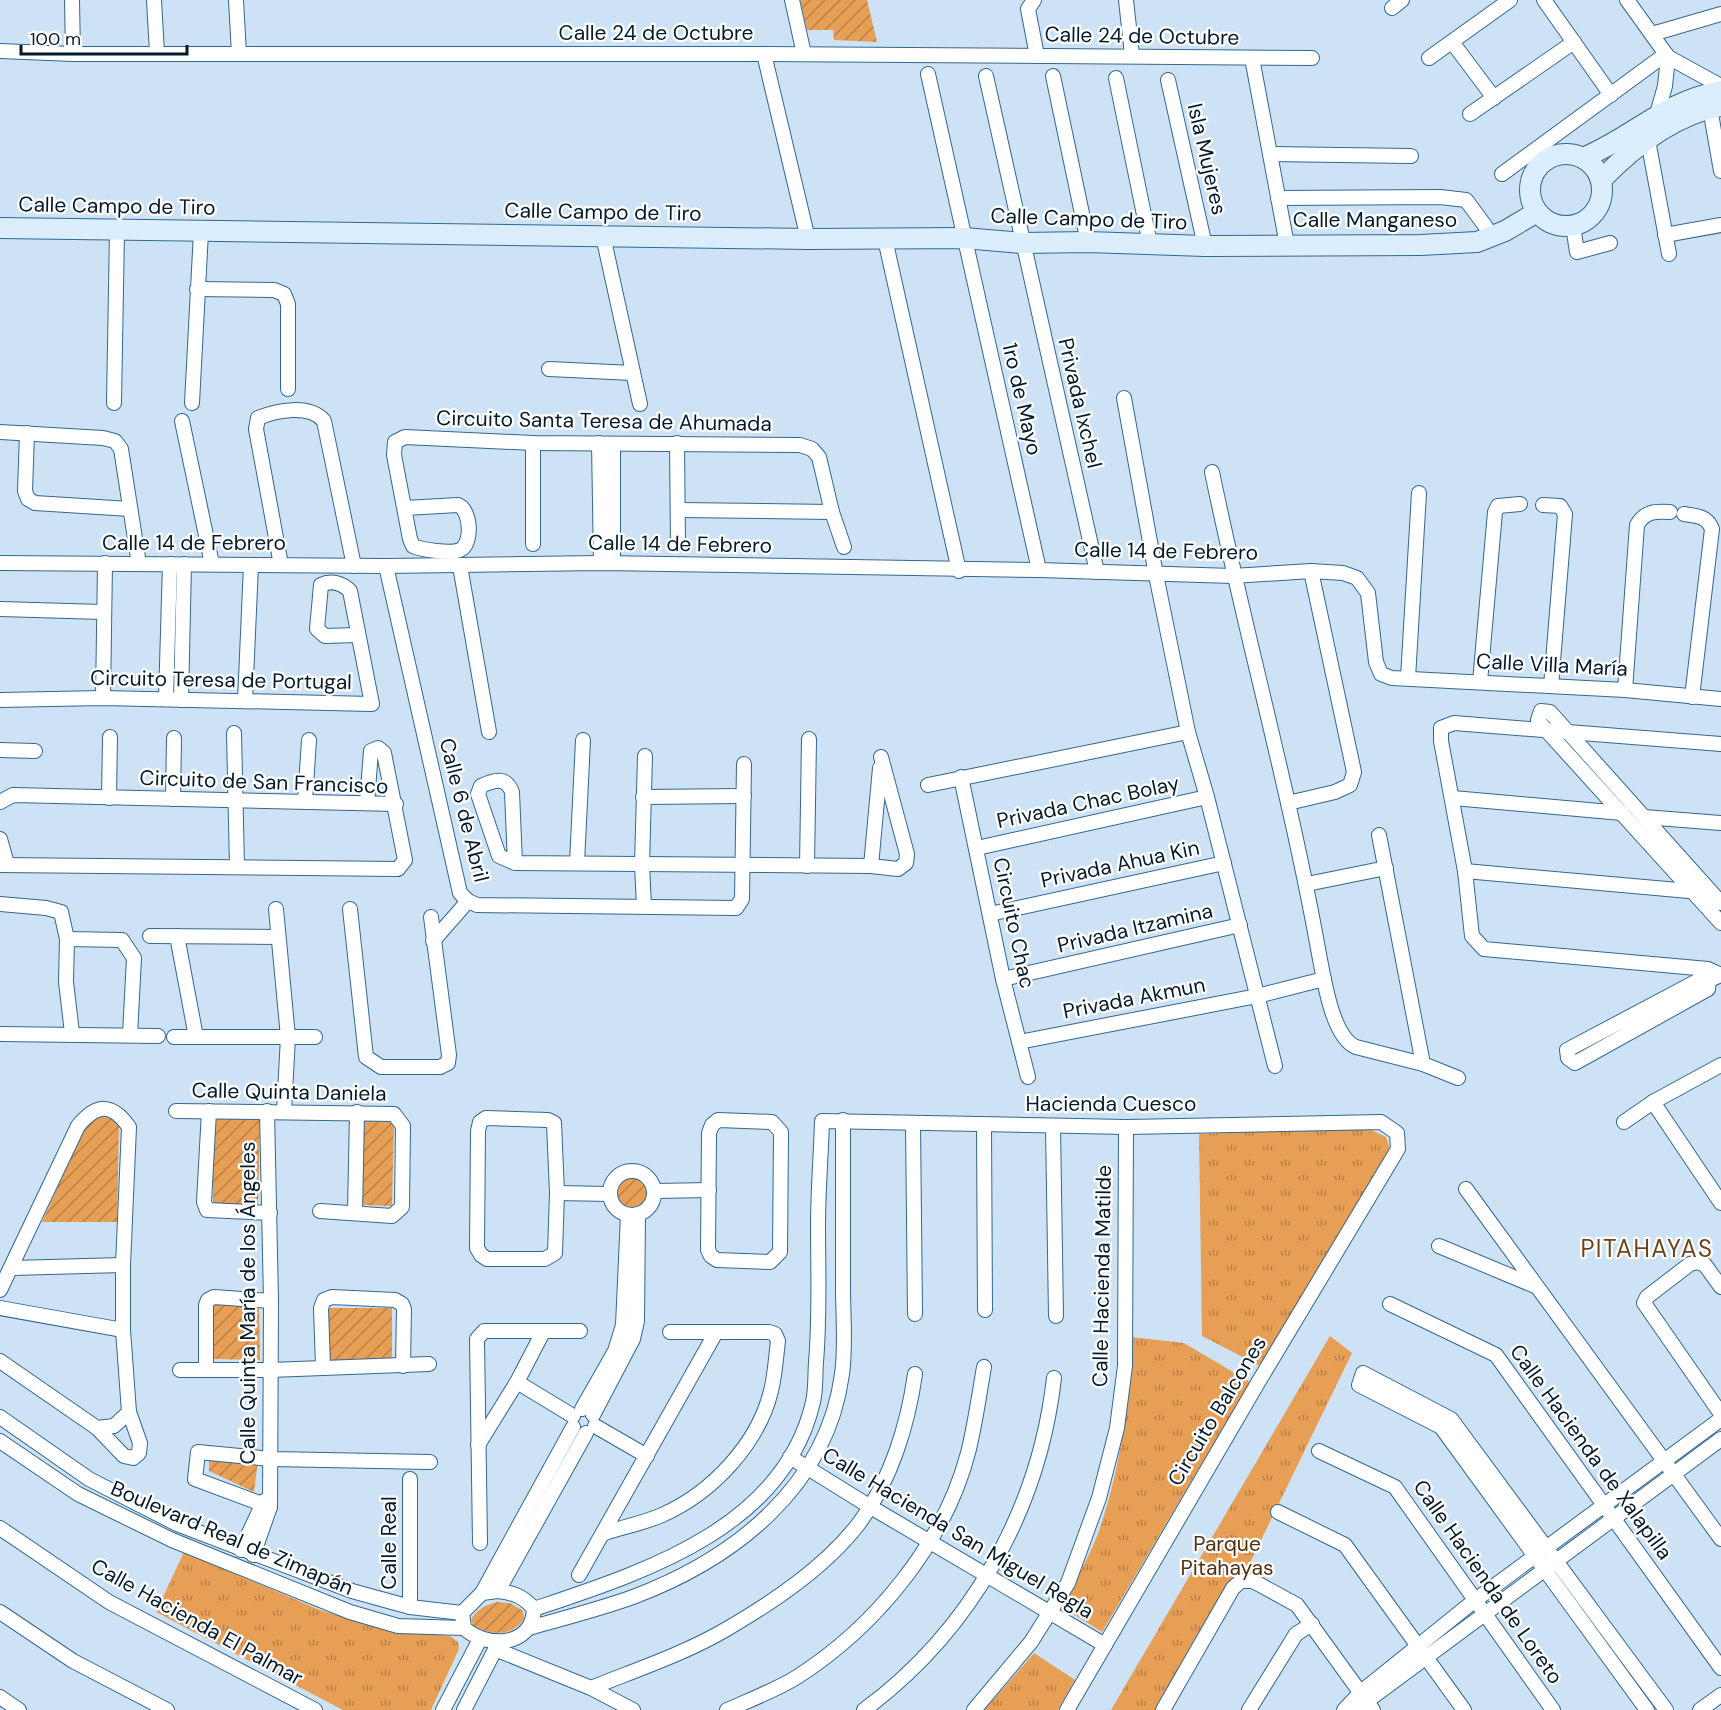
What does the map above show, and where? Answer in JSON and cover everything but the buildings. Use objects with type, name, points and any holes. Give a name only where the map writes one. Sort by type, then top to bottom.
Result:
[{"type":"street","points":[[72,0],[74,54]]},
{"type":"street","points":[[154,0],[157,53]]},
{"type":"street","points":[[236,0],[239,54]]},
{"type":"street","points":[[792,0],[804,54]]},
{"type":"street","points":[[1034,0],[1028,9],[1037,56]]},
{"type":"street","points":[[1126,0],[1132,55]]},
{"type":"street","points":[[1429,58],[1510,0]]},
{"type":"street","points":[[1544,0],[1611,94]]},
{"type":"street","points":[[1627,0],[1667,56],[1721,86]]},
{"type":"street","points":[[1652,34],[1721,14]]},
{"type":"street","points":[[1452,42],[1494,98]]},
{"type":"street","points":[[1470,114],[1574,42]]},
{"type":"street","name":"Calle 24 de Octubre","points":[[0,51],[74,54],[1132,55],[1312,58]]},
{"type":"street","points":[[764,54],[808,239]]},
{"type":"street","points":[[1502,174],[1667,56]]},
{"type":"street","points":[[1657,114],[1665,86],[1667,56]]},
{"type":"street","points":[[1252,58],[1287,244]]},
{"type":"street","name":"1ro de Mayo","points":[[928,74],[1039,570]]},
{"type":"street","name":"Privada Ixchel","points":[[986,76],[1096,572]]},
{"type":"street","points":[[1053,76],[1088,242]]},
{"type":"street","points":[[1116,78],[1149,237]]},
{"type":"street","name":"Isla Mujeres","points":[[1168,80],[1205,246]]},
{"type":"street","points":[[1583,158],[1620,140],[1657,114],[1690,98],[1721,91]]},
{"type":"street","points":[[1602,180],[1648,140],[1675,122],[1716,107],[1721,171]]},
{"type":"street","points":[[1648,140],[1669,254]]},
{"type":"street","points":[[1270,154],[1410,156]]},
{"type":"street","points":[[1562,154],[1583,158],[1591,164],[1602,180],[1603,192],[1594,214],[1574,226],[1553,224],[1537,212],[1532,202],[1531,181],[1543,163],[1562,154]]},
{"type":"street","points":[[1278,198],[1440,197],[1466,200],[1486,227]]},
{"type":"street","name":"Calle Manganeso","points":[[1205,246],[1464,244],[1505,231],[1537,212]]},
{"type":"street","points":[[1665,235],[1721,225]]},
{"type":"street","points":[[1574,226],[1577,252],[1610,243]]},
{"type":"street","name":"Calle Campo de Tiro","points":[[0,228],[808,239],[964,238],[1022,243],[1088,242],[1149,237],[1205,246]]},
{"type":"street","points":[[114,403],[117,231]]},
{"type":"street","points":[[192,403],[201,232]]},
{"type":"street","points":[[603,236],[640,404]]},
{"type":"street","points":[[885,239],[959,571]]},
{"type":"street","points":[[197,289],[274,290],[284,294],[288,304],[288,389]]},
{"type":"street","points":[[549,369],[633,373]]},
{"type":"street","points":[[1125,398],[1156,575],[1188,732],[1207,797],[1275,1066]]},
{"type":"street","points":[[281,565],[256,429],[258,418],[271,413],[309,410],[318,414],[324,421],[354,566]]},
{"type":"street","points":[[182,422],[212,564]]},
{"type":"street","points":[[0,432],[103,438],[115,441],[122,449],[139,564]]},
{"type":"street","points":[[27,433],[25,491],[28,499],[35,504],[130,509]]},
{"type":"street","name":"Circuito Santa Teresa de Ahumada","points":[[405,508],[394,454],[395,442],[405,437],[533,443],[800,445],[812,449],[819,458],[832,512]]},
{"type":"street","points":[[533,443],[533,544]]},
{"type":"street","points":[[606,443],[607,563]]},
{"type":"street","points":[[677,443],[678,544]]},
{"type":"street","points":[[1212,472],[1233,576],[1307,884],[1324,979],[1340,1033],[1346,1043],[1423,1064],[1458,1078]]},
{"type":"street","points":[[1408,678],[1419,493]]},
{"type":"street","points":[[458,504],[464,507],[468,512],[468,540],[465,546],[460,550],[422,550],[413,546],[405,508],[458,504]]},
{"type":"street","points":[[1480,682],[1495,512],[1498,506],[1520,504]]},
{"type":"street","points":[[1543,505],[1560,506],[1565,514],[1551,686]]},
{"type":"street","points":[[678,510],[832,512],[844,548]]},
{"type":"street","points":[[1625,690],[1637,525],[1641,518],[1653,511],[1677,513],[1701,516],[1709,521],[1712,529],[1692,697]]},
{"type":"street","name":"Calle 14 de Febrero","points":[[0,563],[354,566],[607,563],[959,571],[1039,570],[1156,575],[1233,576],[1311,571],[1343,573],[1357,578],[1368,593],[1376,662],[1381,674]]},
{"type":"street","points":[[103,698],[105,563]]},
{"type":"street","points":[[166,699],[170,564]]},
{"type":"street","points":[[182,700],[184,564]]},
{"type":"street","points":[[245,700],[251,565]]},
{"type":"street","name":"Calle 6 de Abril","points":[[386,566],[460,893],[468,901],[477,905],[736,908],[740,905],[743,865]]},
{"type":"street","points":[[460,566],[489,732]]},
{"type":"street","points":[[1288,803],[1335,792],[1350,785],[1354,772],[1311,571]]},
{"type":"street","points":[[0,609],[103,612]]},
{"type":"street","name":"Circuito Teresa de Portugal","points":[[0,700],[103,698],[372,704],[357,635]]},
{"type":"street","name":"Calle Villa María","points":[[1381,674],[1392,678],[1625,690],[1721,699]]},
{"type":"street","points":[[1718,898],[1550,712],[1541,711],[1538,720],[1546,730],[1689,891],[1721,923]]},
{"type":"street","points":[[1717,977],[1708,969],[1484,949],[1472,936],[1465,872],[1441,741],[1441,729],[1454,723],[1721,744]]},
{"type":"street","points":[[928,785],[1188,732]]},
{"type":"street","points":[[234,733],[237,867]]},
{"type":"street","points":[[109,798],[110,737]]},
{"type":"street","points":[[174,738],[174,799]]},
{"type":"street","points":[[305,801],[309,740]]},
{"type":"street","points":[[577,863],[583,740]]},
{"type":"street","points":[[807,866],[809,740]]},
{"type":"street","points":[[367,802],[371,751],[378,748],[384,753],[396,804]]},
{"type":"street","points":[[0,750],[35,751]]},
{"type":"street","points":[[644,906],[642,865],[645,756]]},
{"type":"street","points":[[515,863],[512,792],[508,783],[502,780],[489,782],[481,786],[478,794],[499,856],[515,863],[898,868],[906,863],[907,854],[881,757],[871,866]]},
{"type":"street","points":[[743,865],[744,764]]},
{"type":"street","name":"Circuito Chac","points":[[961,777],[1004,979],[1028,1077]]},
{"type":"street","name":"Circuito de San Francisco","points":[[0,802],[13,795],[396,804],[405,860],[398,869],[237,867],[2,855]]},
{"type":"street","points":[[643,797],[744,796]]},
{"type":"street","name":"Privada Chac Bolay","points":[[977,848],[1207,797]]},
{"type":"street","points":[[1453,798],[1622,813]]},
{"type":"street","points":[[1644,817],[1721,823]]},
{"type":"street","points":[[1379,835],[1423,1064]]},
{"type":"street","name":"Privada Ahua Kin","points":[[990,914],[1224,863]]},
{"type":"street","points":[[1307,884],[1386,868]]},
{"type":"street","points":[[1465,872],[1689,891]]},
{"type":"street","points":[[433,940],[468,901]]},
{"type":"street","points":[[0,904],[46,908],[61,912],[67,939],[66,982],[72,1033]]},
{"type":"street","points":[[276,909],[288,1037],[284,1111]]},
{"type":"street","points":[[350,909],[366,1057],[381,1067],[440,1067],[448,1063],[449,1055],[431,917]]},
{"type":"street","name":"Privada Itzamina","points":[[1004,979],[1240,925]]},
{"type":"street","points":[[150,936],[278,937]]},
{"type":"street","points":[[177,936],[196,1037]]},
{"type":"street","points":[[67,939],[122,940],[130,948],[134,958],[130,1035]]},
{"type":"street","points":[[1717,977],[1708,989],[1575,1063],[1569,1058],[1567,1050],[1701,979],[1717,977]]},
{"type":"street","name":"Privada Akmun","points":[[1019,1042],[1257,996],[1324,979]]},
{"type":"street","points":[[0,1034],[72,1033],[158,1036]]},
{"type":"street","points":[[174,1037],[315,1037]]},
{"type":"street","points":[[1624,1122],[1653,1102],[1721,1065]]},
{"type":"street","points":[[1653,1102],[1721,1203]]},
{"type":"street","points":[[0,1290],[78,1126],[88,1113],[105,1108],[119,1113],[129,1127],[123,1265],[123,1330],[129,1412],[140,1443],[140,1453],[133,1458],[124,1456],[97,1428],[0,1361]]},
{"type":"street","name":"Calle Quinta Daniela","points":[[176,1111],[394,1114],[400,1118],[402,1126],[402,1207],[392,1216],[355,1212]]},
{"type":"street","points":[[209,1111],[204,1202],[207,1210],[270,1213]]},
{"type":"street","name":"Calle Quinta María de los Ángeles","points":[[247,1552],[267,1502],[271,1459],[270,1213],[267,1111]]},
{"type":"street","points":[[320,1210],[355,1212],[357,1112]]},
{"type":"street","points":[[486,1118],[548,1120],[554,1123],[557,1193],[555,1253],[552,1257],[545,1260],[487,1259],[481,1255],[477,1248],[480,1122],[486,1118]]},
{"type":"street","points":[[718,1120],[772,1122],[777,1125],[781,1132],[780,1252],[776,1258],[770,1262],[717,1260],[711,1256],[708,1250],[709,1190],[709,1133],[712,1125],[718,1120]]},
{"type":"street","points":[[467,1709],[497,1645],[527,1630],[634,1597],[690,1570],[735,1543],[771,1513],[810,1468],[832,1416],[842,1373],[843,1120]]},
{"type":"street","name":"Hacienda Cuesco","points":[[790,1456],[804,1432],[813,1401],[820,1314],[818,1226],[822,1121],[1126,1127],[1381,1122],[1397,1133]]},
{"type":"street","points":[[913,1123],[915,1314]]},
{"type":"street","points":[[984,1125],[986,1310]]},
{"type":"street","points":[[1053,1126],[1056,1316]]},
{"type":"street","name":"Calle Hacienda Matilde","points":[[974,1710],[1031,1642],[1068,1583],[1099,1498],[1117,1428],[1125,1366],[1126,1127]]},
{"type":"street","name":"Circuito Balcones","points":[[1067,1710],[1398,1149],[1397,1133]]},
{"type":"street","points":[[636,1170],[645,1174],[652,1182],[655,1191],[653,1201],[633,1214],[619,1211],[610,1194],[611,1184],[617,1176],[626,1171],[636,1170]]},
{"type":"street","points":[[1466,1189],[1721,1539]]},
{"type":"street","points":[[655,1191],[709,1190]]},
{"type":"street","points":[[557,1193],[610,1194]]},
{"type":"street","points":[[633,1214],[637,1321],[633,1339],[482,1593],[462,1613],[464,1628],[480,1638],[529,1663],[591,1688],[633,1710]]},
{"type":"street","points":[[1439,1246],[1537,1287]]},
{"type":"street","points":[[1721,1287],[1705,1265],[1698,1262],[1690,1264],[1647,1297],[1644,1303],[1721,1414]]},
{"type":"street","points":[[12,1268],[123,1265]]},
{"type":"street","points":[[206,1369],[206,1305],[208,1300],[214,1297],[271,1301]]},
{"type":"street","points":[[323,1367],[321,1308],[324,1300],[332,1297],[395,1300],[402,1304],[405,1310],[403,1366]]},
{"type":"street","name":"Calle Hacienda de Xalapilla","points":[[1390,1304],[1496,1355],[1721,1668]]},
{"type":"street","points":[[0,1308],[123,1330]]},
{"type":"street","points":[[480,1543],[477,1339],[484,1331],[580,1331]]},
{"type":"street","points":[[478,1445],[517,1382],[543,1332]]},
{"type":"street","points":[[605,1533],[662,1515],[697,1494],[730,1466],[752,1436],[771,1392],[778,1341],[775,1334],[769,1332],[715,1334],[670,1332]]},
{"type":"street","points":[[579,1575],[605,1533],[715,1334]]},
{"type":"street","points":[[180,1370],[270,1370],[429,1364]]},
{"type":"street","points":[[727,1710],[796,1677],[838,1647],[914,1566],[946,1508],[967,1455],[984,1367]]},
{"type":"street","points":[[1647,1710],[1535,1556],[1466,1450],[1451,1419],[1363,1373],[1359,1385],[1441,1427],[1466,1450],[1547,1547],[1666,1710]]},
{"type":"street","points":[[591,1688],[724,1632],[782,1593],[827,1557],[860,1521],[902,1439],[915,1374]]},
{"type":"street","points":[[864,1710],[924,1659],[965,1611],[987,1576],[1016,1520],[1034,1473],[1046,1431],[1054,1378]]},
{"type":"street","points":[[517,1382],[647,1456]]},
{"type":"street","points":[[97,1428],[114,1426],[129,1412]]},
{"type":"street","name":"Boulevard Real de Zimapán","points":[[0,1417],[89,1479],[177,1524],[352,1591],[410,1607],[462,1613]]},
{"type":"street","points":[[1355,1710],[1422,1652],[1474,1601],[1603,1503],[1721,1419]]},
{"type":"street","points":[[498,1591],[584,1421]]},
{"type":"street","points":[[1422,1652],[1484,1614],[1721,1438]]},
{"type":"street","name":"Boulevard Real de Zimapán","points":[[0,1441],[78,1494],[131,1522],[183,1545],[350,1612],[398,1626],[464,1628]]},
{"type":"street","name":"Calle Hacienda de Loreto","points":[[1320,1451],[1395,1487],[1553,1710]]},
{"type":"street","points":[[267,1502],[195,1479],[198,1452],[271,1459],[430,1462]]},
{"type":"street","points":[[534,1609],[642,1569],[701,1541],[733,1521],[746,1509],[774,1480],[790,1456]]},
{"type":"street","name":"Calle Hacienda San Miguel Regla","points":[[790,1456],[868,1506],[1105,1645]]},
{"type":"street","name":"Calle Real","points":[[410,1479],[410,1607]]},
{"type":"street","points":[[1278,1512],[1345,1545],[1464,1710]]},
{"type":"street","name":"Calle Hacienda El Palmar","points":[[0,1528],[109,1602],[315,1710]]},
{"type":"street","points":[[1163,1710],[1233,1588],[1242,1581],[1253,1581],[1297,1605],[1367,1701]]},
{"type":"street","points":[[482,1593],[498,1591],[513,1593],[526,1600],[534,1609],[533,1621],[527,1630],[524,1649],[529,1663]]},
{"type":"street","points":[[0,1612],[73,1661],[167,1710]]},
{"type":"street","points":[[1250,1710],[1296,1634],[1311,1624]]},
{"type":"street","points":[[443,1710],[480,1638]]},
{"type":"street","points":[[1605,1652],[1617,1643]]},
{"type":"street","points":[[1700,1710],[1721,1695]]},
{"type":"street","points":[[0,1697],[19,1710]]},
{"type":"street","points":[[1344,1710],[1367,1701]]},
{"type":"green space","points":[[800,0],[867,0],[877,42],[834,40],[833,30],[807,30]]},
{"type":"green space","points":[[98,1116],[113,1119],[119,1125],[117,1222],[42,1222],[85,1126]]},
{"type":"green space","points":[[213,1118],[260,1119],[258,1207],[213,1207]]},
{"type":"green space","points":[[363,1121],[394,1122],[392,1206],[363,1205]]},
{"type":"green space","points":[[1367,1128],[1386,1137],[1390,1149],[1260,1366],[1202,1336],[1199,1134]]},
{"type":"green space","points":[[632,1175],[643,1180],[648,1191],[643,1202],[632,1207],[621,1202],[616,1191],[621,1180]]},
{"type":"green space","points":[[213,1304],[259,1306],[260,1360],[214,1359]]},
{"type":"green space","points":[[328,1308],[392,1308],[392,1362],[328,1361]]},
{"type":"green space","name":"Parque Pitahayas","points":[[1330,1336],[1352,1353],[1246,1571],[1157,1710],[1111,1710]]},
{"type":"green space","points":[[1131,1337],[1184,1343],[1250,1382],[1102,1632],[1062,1607],[1096,1538],[1107,1505],[1123,1434]]},
{"type":"green space","points":[[209,1458],[258,1460],[254,1492],[209,1471]]},
{"type":"green space","points":[[184,1552],[320,1610],[384,1630],[450,1636],[458,1642],[459,1649],[431,1710],[343,1710],[156,1612]]},
{"type":"green space","points":[[497,1602],[510,1603],[523,1611],[524,1618],[520,1624],[514,1629],[501,1633],[479,1629],[473,1625],[471,1619],[476,1613],[485,1606]]},
{"type":"green space","points":[[1034,1653],[1075,1680],[1058,1710],[984,1710]]},
{"type":"district","name":"PITAHAYAS","points":[[1647,1248]]}]
